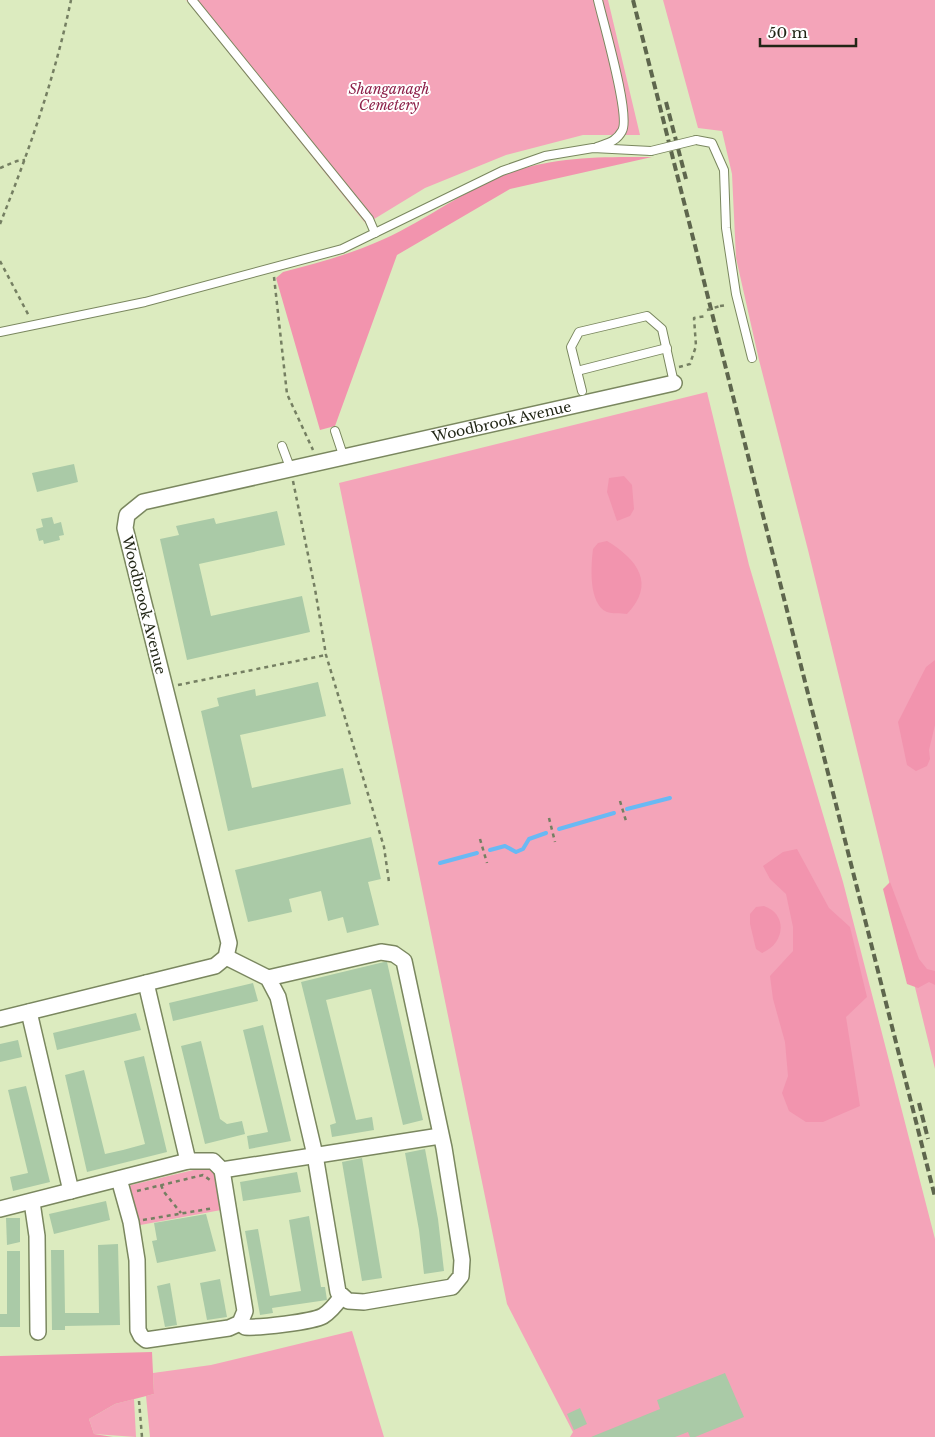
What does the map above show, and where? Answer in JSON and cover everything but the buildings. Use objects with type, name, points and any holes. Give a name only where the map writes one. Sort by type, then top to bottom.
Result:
[{"type":"street","name":"Woodbrook Avenue","points":[[226,957],[229,943],[125,528],[127,514],[143,502],[344,458],[673,376]]},
{"type":"street","points":[[0,1019],[215,966],[226,957],[268,978],[278,997],[315,1155],[338,1292],[348,1301],[364,1302],[452,1287],[461,1276],[462,1260],[440,1136],[404,961],[394,954],[381,952],[268,978]]},
{"type":"street","points":[[146,983],[188,1161]]},
{"type":"street","points":[[29,1012],[72,1191]]},
{"type":"street","points":[[223,1177],[315,1155],[440,1136]]},
{"type":"street","points":[[0,1209],[32,1202],[119,1178],[188,1161],[213,1161],[223,1177],[246,1311],[240,1323],[229,1328],[146,1340],[141,1336],[138,1330],[137,1260],[131,1222],[119,1178]]},
{"type":"street","points":[[32,1202],[37,1236],[38,1332]]},
{"type":"street","points":[[240,1323],[244,1327],[258,1328],[322,1317],[335,1306],[342,1296]]},
{"type":"lane","points":[[192,0],[369,219],[376,233]]},
{"type":"lane","points":[[0,332],[146,302],[342,249],[502,171],[545,156],[592,148],[615,141],[623,130],[624,110],[598,0]]},
{"type":"lane","points":[[592,148],[651,150],[696,140],[712,143],[724,170],[727,238],[736,294],[752,358]]},
{"type":"lane","points":[[582,391],[572,347],[579,332],[648,316],[662,329],[673,376]]},
{"type":"lane","points":[[577,370],[667,348]]},
{"type":"lane","points":[[335,431],[344,458]]},
{"type":"lane","points":[[282,446],[291,470]]},
{"type":"path","points":[[0,224],[25,160],[63,36],[71,0]]},
{"type":"path","points":[[0,168],[25,160]]},
{"type":"path","points":[[0,261],[29,316]]},
{"type":"path","points":[[274,268],[287,394],[319,463]]},
{"type":"path","points":[[707,310],[726,305]]},
{"type":"path","points":[[673,376],[690,364],[696,346],[694,318],[706,316]]},
{"type":"path","points":[[291,470],[316,589],[326,655],[384,847],[389,882]]},
{"type":"path","points":[[164,686],[174,686],[326,655]]},
{"type":"path","points":[[620,801],[626,821]]},
{"type":"path","points":[[548,818],[555,842]]},
{"type":"path","points":[[480,839],[487,863]]},
{"type":"path","points":[[123,1194],[203,1175],[215,1185],[223,1177]]},
{"type":"path","points":[[161,1185],[164,1192],[181,1213]]},
{"type":"path","points":[[131,1222],[228,1205]]},
{"type":"path","points":[[138,1401],[142,1437]]},
{"type":"green space","name":"Shanganagh Cemetery","points":[[186,0],[608,0],[640,135],[583,135],[506,155],[425,188],[366,224]]},
{"type":"green space","points":[[663,0],[935,0],[935,1069],[808,550],[759,360],[736,258],[732,174],[722,131],[698,128]]},
{"type":"green space","points":[[707,392],[749,565],[843,882],[935,1239],[935,1437],[570,1437],[573,1432],[507,1304],[339,483]]},
{"type":"green space","points":[[212,1167],[216,1172],[221,1210],[135,1226],[128,1188],[131,1185]]},
{"type":"green space","points":[[352,1331],[384,1437],[150,1437],[146,1396],[154,1394],[153,1373],[211,1365]]},
{"type":"green space","points":[[134,1399],[136,1437],[94,1434],[89,1419],[115,1404]]},
{"type":"shaded area","points":[[652,157],[510,189],[397,255],[335,426],[320,430],[276,278],[283,272],[347,254],[384,239],[480,186],[512,172],[547,163],[582,158]]},
{"type":"shaded area","points":[[624,476],[632,485],[634,509],[630,516],[617,521],[607,492],[609,478]]},
{"type":"shaded area","points":[[607,541],[627,556],[640,573],[642,583],[640,593],[636,603],[627,614],[607,612],[601,608],[594,593],[592,584],[593,549],[598,543]]},
{"type":"shaded area","points":[[935,660],[935,725],[929,750],[930,759],[927,766],[916,771],[907,765],[898,722],[926,667]]},
{"type":"shaded area","points":[[797,849],[829,908],[850,927],[867,997],[846,1017],[860,1106],[823,1122],[806,1122],[789,1111],[782,1093],[788,1076],[785,1042],[773,999],[770,976],[793,951],[793,927],[786,894],[770,879],[763,866],[783,852]]},
{"type":"shaded area","points":[[890,882],[919,959],[927,969],[935,971],[935,985],[929,982],[918,988],[907,984],[883,889]]},
{"type":"shaded area","points":[[764,906],[777,915],[781,929],[775,943],[770,949],[762,953],[756,949],[750,924],[750,914],[756,907]]},
{"type":"shaded area","points":[[152,1352],[154,1394],[115,1404],[89,1419],[94,1434],[113,1437],[0,1437],[0,1356]]},
{"type":"waterway","points":[[627,809],[670,798]]},
{"type":"waterway","points":[[559,829],[614,813]]},
{"type":"waterway","points":[[490,850],[505,846],[516,852],[523,849],[529,839],[546,833]]},
{"type":"waterway","points":[[440,863],[477,853]]},
{"type":"railway","points":[[633,0],[935,1197]]},
{"type":"railway","points":[[666,102],[686,179]]},
{"type":"railway","points":[[919,1103],[928,1139]]}]
